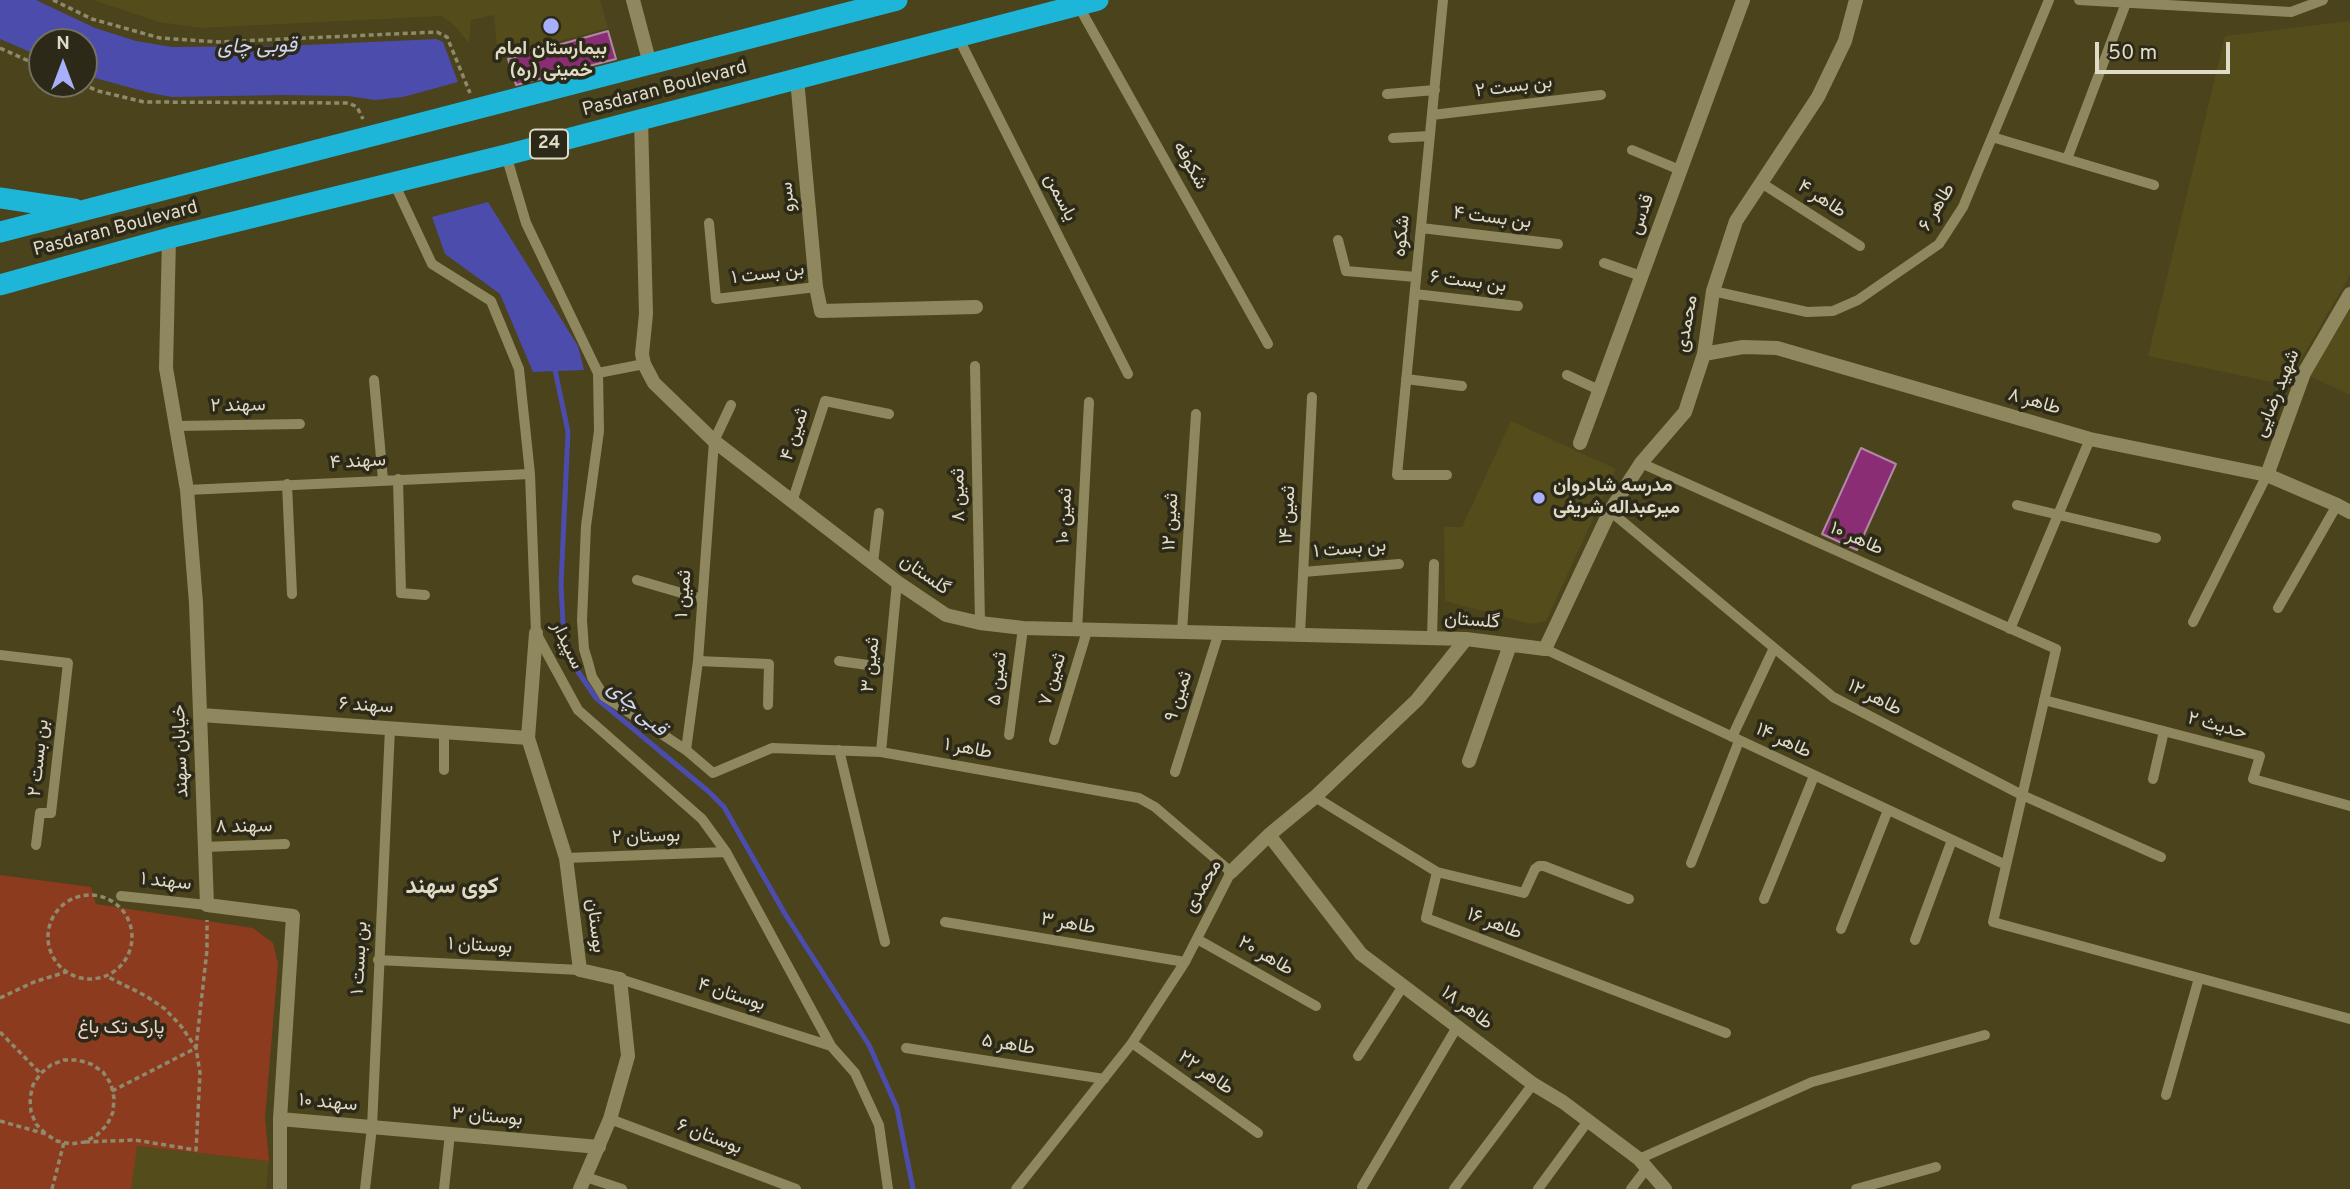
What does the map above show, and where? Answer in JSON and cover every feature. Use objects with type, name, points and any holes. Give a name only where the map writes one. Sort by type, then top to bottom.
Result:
[{"type":"highway","name":"Pasdaran Boulevard","points":[[0,232],[897,0]]},
{"type":"highway","name":"Pasdaran Boulevard","points":[[0,285],[169,238],[506,155],[1088,3]]},
{"type":"highway","points":[[0,198],[90,210]]},
{"type":"street","points":[[633,0],[650,64]]},
{"type":"street","name":"قدس","points":[[1580,443],[1743,0]]},
{"type":"street","name":"محمدی","points":[[1545,649],[1610,511],[1641,463],[1685,412],[1704,354],[1713,292],[1736,221],[1763,184],[1818,97],[1845,41],[1856,0]]},
{"type":"street","name":"سرو","points":[[797,79],[816,287],[821,311],[976,307]]},
{"type":"street","points":[[641,119],[646,314],[644,364]]},
{"type":"street","name":"خیابان سهند","points":[[169,238],[166,368],[187,489],[201,715],[208,905]]},
{"type":"street","name":"شهید رضایی","points":[[2267,475],[2304,373],[2350,294]]},
{"type":"street","name":"طاهر ۸","points":[[1704,354],[1743,347],[1777,348],[2090,439],[2267,475],[2344,508]]},
{"type":"street","name":"گلستان","points":[[644,364],[654,383],[714,441],[873,564],[946,615],[1023,628],[1466,639],[1545,649]]},
{"type":"street","name":"بوستان","points":[[536,633],[528,738],[566,858],[580,970],[620,979]]},
{"type":"street","name":"محمدی","points":[[1231,872],[1417,700],[1466,639]]},
{"type":"street","points":[[1469,761],[1510,645]]},
{"type":"street","name":"سهند ۶","points":[[201,715],[528,738]]},
{"type":"street","name":"طاهر ۱۸","points":[[1269,835],[1361,954],[1643,1163],[1665,1189]]},
{"type":"street","points":[[208,905],[293,916],[280,1119],[280,1189]]},
{"type":"street","points":[[583,1183],[610,1119],[628,1056],[620,979]]},
{"type":"street","name":"سهند ۱۰","points":[[280,1119],[372,1127]]},
{"type":"street","name":"بوستان ۳","points":[[372,1127],[599,1147]]},
{"type":"lane","name":"شکوه","points":[[1443,0],[1397,475],[1447,475]]},
{"type":"lane","name":"طاهر ۶","points":[[1713,292],[1807,312],[1833,311],[1858,300],[1939,244],[1963,207],[2049,0]]},
{"type":"lane","points":[[2079,0],[2291,12],[2323,0]]},
{"type":"lane","name":"شکوفه","points":[[1088,3],[1268,344]]},
{"type":"lane","points":[[2067,159],[2126,3]]},
{"type":"lane","name":"یاسمن","points":[[958,37],[1128,374]]},
{"type":"lane","points":[[1387,94],[1435,90]]},
{"type":"lane","name":"بن بست ۲","points":[[1432,116],[1601,95]]},
{"type":"lane","points":[[1393,138],[1430,136]]},
{"type":"lane","points":[[1992,137],[2154,185]]},
{"type":"lane","points":[[1632,150],[1680,170]]},
{"type":"lane","points":[[506,155],[526,223],[598,373],[599,431],[586,526],[582,620],[584,649],[592,677],[604,696],[686,750]]},
{"type":"lane","name":"سپیدار","points":[[394,183],[432,264],[491,301],[519,369],[530,474],[536,633],[578,710],[702,819],[726,852],[831,1046],[855,1073],[879,1125],[888,1189]]},
{"type":"lane","name":"طاهر ۴","points":[[1763,184],[1860,246]]},
{"type":"lane","name":"بن بست ۱","points":[[709,223],[716,299],[816,287]]},
{"type":"lane","name":"بن بست ۴","points":[[1421,228],[1558,244]]},
{"type":"lane","points":[[1338,240],[1346,271],[1416,277]]},
{"type":"lane","points":[[1604,263],[1641,276]]},
{"type":"lane","name":"بن بست ۶","points":[[1415,294],[1518,306]]},
{"type":"lane","points":[[598,373],[644,364]]},
{"type":"lane","name":"ثمین ۸","points":[[975,366],[980,622]]},
{"type":"lane","points":[[1567,375],[1599,390]]},
{"type":"lane","points":[[1406,379],[1462,386]]},
{"type":"lane","points":[[374,380],[383,480]]},
{"type":"lane","name":"ثمین ۱۴","points":[[1300,635],[1312,397]]},
{"type":"lane","name":"ثمین ۴","points":[[792,502],[825,401],[889,414]]},
{"type":"lane","name":"ثمین ۱۰","points":[[1082,631],[1089,402]]},
{"type":"lane","points":[[714,441],[731,405]]},
{"type":"lane","name":"ثمین ۱۲","points":[[1182,632],[1196,414]]},
{"type":"lane","name":"سهند ۲","points":[[177,426],[300,424]]},
{"type":"lane","points":[[2010,629],[2090,439]]},
{"type":"lane","name":"ثمین ۱","points":[[686,750],[698,661],[714,441]]},
{"type":"lane","name":"طاهر ۱۰","points":[[1641,463],[2056,649],[2044,700]]},
{"type":"lane","name":"سهند ۴","points":[[187,489],[530,474]]},
{"type":"lane","points":[[2193,622],[2267,475]]},
{"type":"lane","points":[[398,479],[401,593],[425,595]]},
{"type":"lane","points":[[287,484],[292,594]]},
{"type":"lane","points":[[2017,505],[2157,538]]},
{"type":"lane","points":[[2278,608],[2344,508]]},
{"type":"lane","name":"طاهر ۱۲","points":[[1610,511],[1833,697],[2022,795],[2161,857]]},
{"type":"lane","points":[[873,564],[879,513]]},
{"type":"lane","name":"بن بست ۱","points":[[1303,572],[1399,564]]},
{"type":"lane","points":[[1432,639],[1434,564]]},
{"type":"lane","points":[[637,580],[702,599]]},
{"type":"lane","name":"ثمین ۳","points":[[881,752],[897,582]]},
{"type":"lane","name":"ثمین ۵","points":[[1009,735],[1023,628]]},
{"type":"lane","name":"ثمین ۷","points":[[1054,740],[1082,631]]},
{"type":"lane","name":"ثمین ۹","points":[[1175,772],[1219,632]]},
{"type":"lane","points":[[1691,863],[1736,739],[1773,648]]},
{"type":"lane","name":"طاهر ۱۴","points":[[1545,649],[2006,865]]},
{"type":"lane","name":"بن بست ۲","points":[[0,655],[68,663],[51,813],[40,813],[36,845]]},
{"type":"lane","points":[[698,661],[769,664],[768,705]]},
{"type":"lane","points":[[839,661],[889,668]]},
{"type":"lane","points":[[2044,700],[1993,922],[2350,1019]]},
{"type":"lane","name":"حدیث ۲","points":[[2044,700],[2260,756],[2253,779],[2350,806]]},
{"type":"lane","name":"بن بست ۱","points":[[365,1189],[372,1127],[390,728]]},
{"type":"lane","points":[[2153,779],[2164,731]]},
{"type":"lane","points":[[444,732],[444,770]]},
{"type":"lane","name":"طاهر ۱","points":[[686,750],[713,773],[772,748],[881,752],[1139,798],[1155,807],[1231,872]]},
{"type":"lane","points":[[839,750],[885,942]]},
{"type":"lane","points":[[1764,899],[1815,776]]},
{"type":"lane","points":[[1315,797],[1437,872],[1524,893],[1535,870],[1544,866],[1629,899]]},
{"type":"lane","points":[[1841,929],[1888,810]]},
{"type":"lane","points":[[1915,940],[1952,840]]},
{"type":"lane","name":"سهند ۸","points":[[204,846],[285,844]]},
{"type":"lane","name":"بوستان ۲","points":[[566,858],[726,852]]},
{"type":"lane","name":"محمدی","points":[[1016,1189],[1132,1043],[1185,962],[1231,872]]},
{"type":"lane","name":"طاهر ۱۶","points":[[1437,872],[1426,918],[1726,1033]]},
{"type":"lane","name":"سهند ۱","points":[[121,896],[208,905]]},
{"type":"lane","name":"طاهر ۳","points":[[945,922],[1185,962]]},
{"type":"lane","name":"طاهر ۲۰","points":[[1198,939],[1316,1006]]},
{"type":"lane","name":"بوستان ۱","points":[[378,960],[580,970]]},
{"type":"lane","points":[[2165,1095],[2199,978]]},
{"type":"lane","name":"بوستان ۴","points":[[620,979],[831,1046]]},
{"type":"lane","points":[[1358,1056],[1404,986]]},
{"type":"lane","points":[[1362,1187],[1457,1027]]},
{"type":"lane","points":[[1631,1189],[1643,1163],[1812,1082],[1985,1035]]},
{"type":"lane","name":"طاهر ۲۲","points":[[1132,1043],[1258,1133]]},
{"type":"lane","name":"طاهر ۵","points":[[906,1048],[1104,1079]]},
{"type":"lane","points":[[1454,1189],[1533,1084]]},
{"type":"lane","name":"بوستان ۶","points":[[610,1119],[796,1189]]},
{"type":"lane","points":[[1538,1189],[1588,1121]]},
{"type":"lane","points":[[444,1189],[450,1134]]},
{"type":"lane","points":[[1856,1189],[1936,1167]]},
{"type":"lane","points":[[583,1183],[622,1189]]},
{"type":"path","points":[[53,0],[92,19],[160,38],[218,42],[437,32],[447,37],[477,110]]},
{"type":"path","points":[[0,48],[28,60]]},
{"type":"path","points":[[98,91],[144,102],[349,103],[357,107],[371,137]]},
{"type":"path","points":[[95,895],[120,907],[128,919],[132,932],[127,958],[118,969],[106,976],[79,978],[66,972],[56,962],[50,950],[50,923],[57,910],[68,901],[95,895]]},
{"type":"path","points":[[0,1121],[71,1144],[135,1140],[196,1150],[200,1073],[195,1048],[207,950],[208,905]]},
{"type":"path","points":[[0,998],[34,982],[66,972]]},
{"type":"path","points":[[106,976],[165,1009],[181,1026],[195,1048]]},
{"type":"path","points":[[0,1032],[41,1073]]},
{"type":"path","points":[[113,1091],[195,1048]]},
{"type":"path","points":[[46,1134],[36,1124],[31,1112],[33,1085],[51,1065],[64,1060],[78,1060],[103,1072],[113,1091],[113,1112],[107,1125],[85,1142]]},
{"type":"path","points":[[52,1189],[64,1142]]},
{"type":"shaded area","name":"بیمارستان امام خمینی (ره)","points":[[93,0],[600,0],[608,28],[527,50],[497,47],[494,15],[471,20],[469,43],[454,25],[442,16],[201,28],[159,22]]},
{"type":"shaded area","points":[[2350,21],[2350,275],[2286,385],[2148,356],[2225,36]]},
{"type":"shaded area","points":[[2350,309],[2350,395],[2310,376]]},
{"type":"shaded area","name":"مدرسه شادروان میرعبداله شریفی","points":[[1511,421],[1616,469],[1546,621],[1531,624],[1445,601],[1444,527],[1462,527]]},
{"type":"shaded area","points":[[135,1146],[269,1161],[266,1189],[130,1189]]},
{"type":"green space","name":"پارک تک باغ","points":[[0,875],[91,887],[96,904],[253,928],[273,943],[278,964],[265,1118],[269,1161],[137,1146],[131,1189],[0,1189]]},
{"type":"water","points":[[0,0],[36,0],[95,28],[28,28],[28,51],[0,39]]},
{"type":"water","name":"قوبی چای","points":[[98,29],[136,41],[172,47],[284,46],[436,39],[443,42],[458,82],[403,97],[375,100],[348,96],[283,95],[172,97],[98,79]]},
{"type":"water","points":[[488,202],[578,346],[584,370],[533,372],[500,294],[445,254],[432,217]]},
{"type":"building","points":[[608,31],[616,59],[516,85],[508,59]]},
{"type":"building","points":[[1861,448],[1896,464],[1857,550],[1822,534]]},
{"type":"waterway","name":"قبی چای","points":[[554,365],[568,432],[561,585],[563,623],[570,660],[596,698],[724,807],[785,914],[869,1045],[897,1108],[913,1189]]},
{"type":"place","name":"بیمارستان امام خمینی (ره)","points":[[551,26]]},
{"type":"place","name":"مدرسه شادروان میرعبداله شریفی","points":[[1539,498]]},
{"type":"district","name":"کوی سهند","points":[[452,888]]}]
